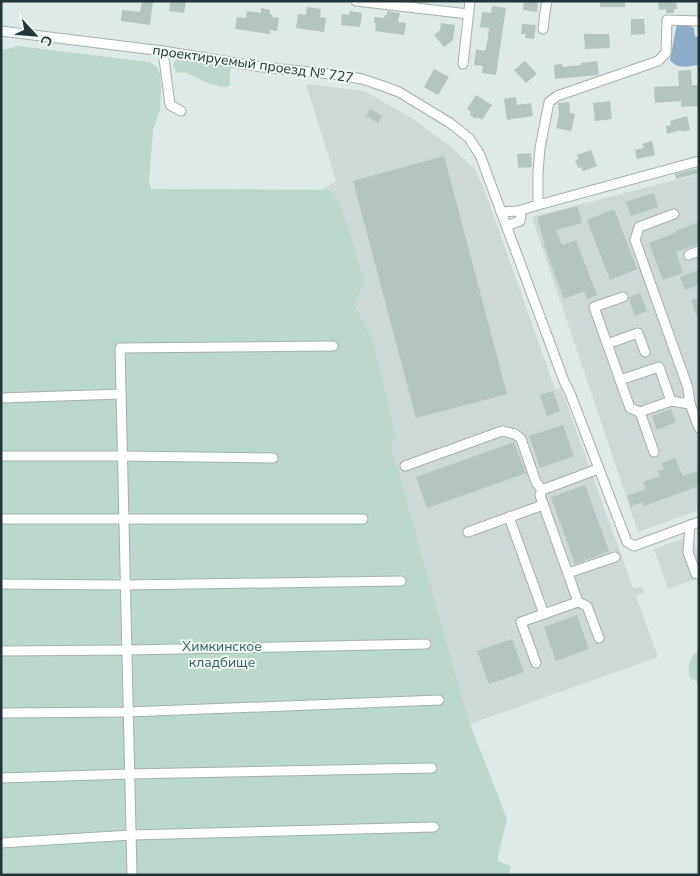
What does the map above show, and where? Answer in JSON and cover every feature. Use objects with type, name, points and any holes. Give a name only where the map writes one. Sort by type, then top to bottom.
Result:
[{"type":"street","points":[[356,1],[395,4],[468,14]]},
{"type":"street","points":[[463,64],[470,1]]},
{"type":"street","points":[[543,28],[547,1]]},
{"type":"street","points":[[538,205],[540,148],[549,102],[556,96],[658,61],[666,52],[667,20],[699,21]]},
{"type":"street","name":"проектируемый проезд № 727","points":[[1,31],[163,51],[262,67],[362,79],[399,92],[450,123],[469,138],[480,155],[626,542],[634,546],[694,524]]},
{"type":"street","points":[[163,51],[170,105],[181,111]]},
{"type":"street","points":[[501,212],[518,211],[699,162]]},
{"type":"street","points":[[506,226],[520,221],[521,215],[518,211]]},
{"type":"street","points":[[674,214],[639,227],[635,240],[688,388],[690,404],[699,428]]},
{"type":"street","points":[[689,255],[699,251]]},
{"type":"street","points":[[623,297],[594,307],[630,408],[640,412],[671,401],[690,404]]},
{"type":"street","points":[[607,344],[638,332],[645,352]]},
{"type":"street","points":[[132,875],[120,348],[333,346]]},
{"type":"street","points":[[620,380],[659,366],[671,401]]},
{"type":"street","points":[[1,398],[121,394]]},
{"type":"street","points":[[640,412],[654,452]]},
{"type":"street","points":[[405,466],[502,431],[515,434],[521,439],[536,482],[542,490]]},
{"type":"street","points":[[1,456],[273,458]]},
{"type":"street","points":[[542,490],[598,469]]},
{"type":"street","points":[[542,490],[540,495],[543,505],[578,602]]},
{"type":"street","points":[[468,532],[543,505]]},
{"type":"street","points":[[509,517],[544,614]]},
{"type":"street","points":[[1,519],[363,519]]},
{"type":"street","points":[[694,524],[688,552],[696,574]]},
{"type":"street","points":[[568,574],[614,556]]},
{"type":"street","points":[[1,584],[125,585],[401,581]]},
{"type":"street","points":[[536,663],[521,622],[578,602],[587,606],[599,638]]},
{"type":"street","points":[[1,651],[426,644]]},
{"type":"street","points":[[1,713],[128,712],[439,700]]},
{"type":"street","points":[[1,778],[432,768]]},
{"type":"street","points":[[1,842],[131,835],[434,827]]},
{"type":"shaded area","points":[[306,84],[364,91],[410,117],[451,147],[475,169],[487,197],[555,389],[561,388],[633,588],[642,587],[644,593],[636,596],[658,657],[470,724],[368,364],[322,190],[336,181]]},
{"type":"shaded area","points":[[699,174],[699,510],[638,532],[532,217]]},
{"type":"shaded area","points":[[685,538],[693,538],[699,554],[699,578],[668,589],[654,549]]},
{"type":"green space","name":"Химкинское кладбище","points":[[17,46],[149,62],[157,67],[160,75],[161,92],[160,110],[153,130],[149,182],[151,189],[330,190],[337,200],[347,223],[365,282],[354,305],[372,338],[396,438],[391,445],[470,724],[507,819],[498,861],[511,866],[509,875],[1,875],[1,50]]},
{"type":"green space","points":[[178,59],[230,64],[230,85],[222,87],[205,82],[185,72],[177,73],[173,65]]},
{"type":"green space","points":[[699,650],[699,683],[689,677],[689,665],[691,658]]},
{"type":"water","points":[[687,23],[694,28],[695,36],[699,38],[699,65],[680,66],[670,60],[676,28],[678,24]]},
{"type":"building","points":[[142,1],[153,1],[150,25],[121,21],[122,10],[140,12]]},
{"type":"building","points":[[170,1],[186,1],[184,13],[169,11]]},
{"type":"building","points":[[524,1],[538,1],[537,12],[523,10]]},
{"type":"building","points":[[600,1],[625,1],[625,7],[600,7]]},
{"type":"building","points":[[658,1],[676,1],[677,9],[674,9],[674,13],[666,13],[666,9],[659,10]]},
{"type":"building","points":[[492,6],[506,8],[496,75],[482,73],[483,66],[474,65],[476,49],[485,51],[487,44],[489,28],[480,27],[482,12],[491,13]]},
{"type":"building","points":[[307,7],[321,9],[320,17],[326,18],[324,32],[296,28],[298,14],[306,15]]},
{"type":"building","points":[[261,8],[270,10],[270,14],[273,15],[272,17],[279,18],[277,31],[270,30],[270,34],[235,29],[237,17],[246,18],[247,11],[261,13]]},
{"type":"building","points":[[350,11],[362,13],[360,27],[341,25],[342,14],[349,15]]},
{"type":"building","points":[[387,11],[400,13],[398,22],[406,23],[404,35],[375,31],[375,17],[384,18],[387,15]]},
{"type":"building","points":[[631,19],[644,19],[645,34],[631,35]]},
{"type":"building","points":[[441,23],[455,25],[453,40],[444,47],[434,35],[440,30]]},
{"type":"building","points":[[522,24],[536,25],[534,39],[525,38],[526,34],[521,34]]},
{"type":"building","points":[[584,34],[609,34],[610,48],[585,49]]},
{"type":"building","points":[[525,61],[537,74],[526,83],[514,70]]},
{"type":"building","points":[[597,61],[599,75],[555,79],[554,65],[562,64],[563,67]]},
{"type":"building","points":[[434,69],[449,77],[438,95],[424,87]]},
{"type":"building","points":[[691,70],[692,85],[699,85],[699,106],[681,107],[681,101],[655,103],[654,87],[679,86],[678,71]]},
{"type":"building","points":[[476,95],[492,105],[482,120],[470,115],[471,112],[467,109]]},
{"type":"building","points":[[516,97],[517,105],[531,103],[533,116],[507,120],[504,99]]},
{"type":"building","points":[[610,101],[612,119],[595,121],[593,103]]},
{"type":"building","points":[[569,102],[570,113],[575,114],[571,131],[556,128],[559,115],[558,103]]},
{"type":"building","points":[[370,109],[382,116],[378,123],[366,116]]},
{"type":"building","points":[[687,116],[690,130],[681,132],[681,130],[667,134],[666,126],[671,125],[670,121]]},
{"type":"building","points":[[652,141],[655,155],[637,159],[635,150],[644,148],[642,144]]},
{"type":"building","points":[[591,150],[597,166],[583,171],[581,167],[578,168],[575,160],[579,159],[577,155]]},
{"type":"building","points":[[531,153],[532,167],[518,168],[517,154]]},
{"type":"building","points":[[444,156],[507,394],[416,418],[353,181]]},
{"type":"building","points":[[699,168],[699,173],[676,179],[675,174]]},
{"type":"building","points":[[654,193],[658,207],[631,216],[626,202]]},
{"type":"building","points":[[577,206],[582,223],[556,230],[562,245],[576,240],[597,295],[587,299],[584,291],[564,299],[544,245],[537,217]]},
{"type":"building","points":[[614,209],[637,269],[610,280],[587,220]]},
{"type":"building","points":[[699,222],[699,244],[676,252],[683,273],[663,280],[649,243]]},
{"type":"building","points":[[699,270],[699,285],[685,290],[680,277]]},
{"type":"building","points":[[640,293],[647,311],[635,316],[629,297]]},
{"type":"building","points":[[699,298],[699,319],[698,319],[691,300]]},
{"type":"building","points":[[553,391],[560,411],[547,416],[540,395]]},
{"type":"building","points":[[671,409],[676,422],[657,430],[652,416]]},
{"type":"building","points":[[563,425],[574,456],[540,468],[529,436]]},
{"type":"building","points":[[514,442],[526,473],[427,508],[416,477]]},
{"type":"building","points":[[675,458],[683,476],[699,471],[699,486],[644,506],[642,502],[631,506],[627,496],[646,489],[643,482],[660,476],[658,471],[664,469],[662,463]]},
{"type":"building","points":[[585,485],[609,551],[575,564],[551,497]]},
{"type":"building","points":[[577,615],[589,649],[556,661],[544,627]]},
{"type":"building","points":[[512,639],[524,672],[489,684],[477,651]]}]
